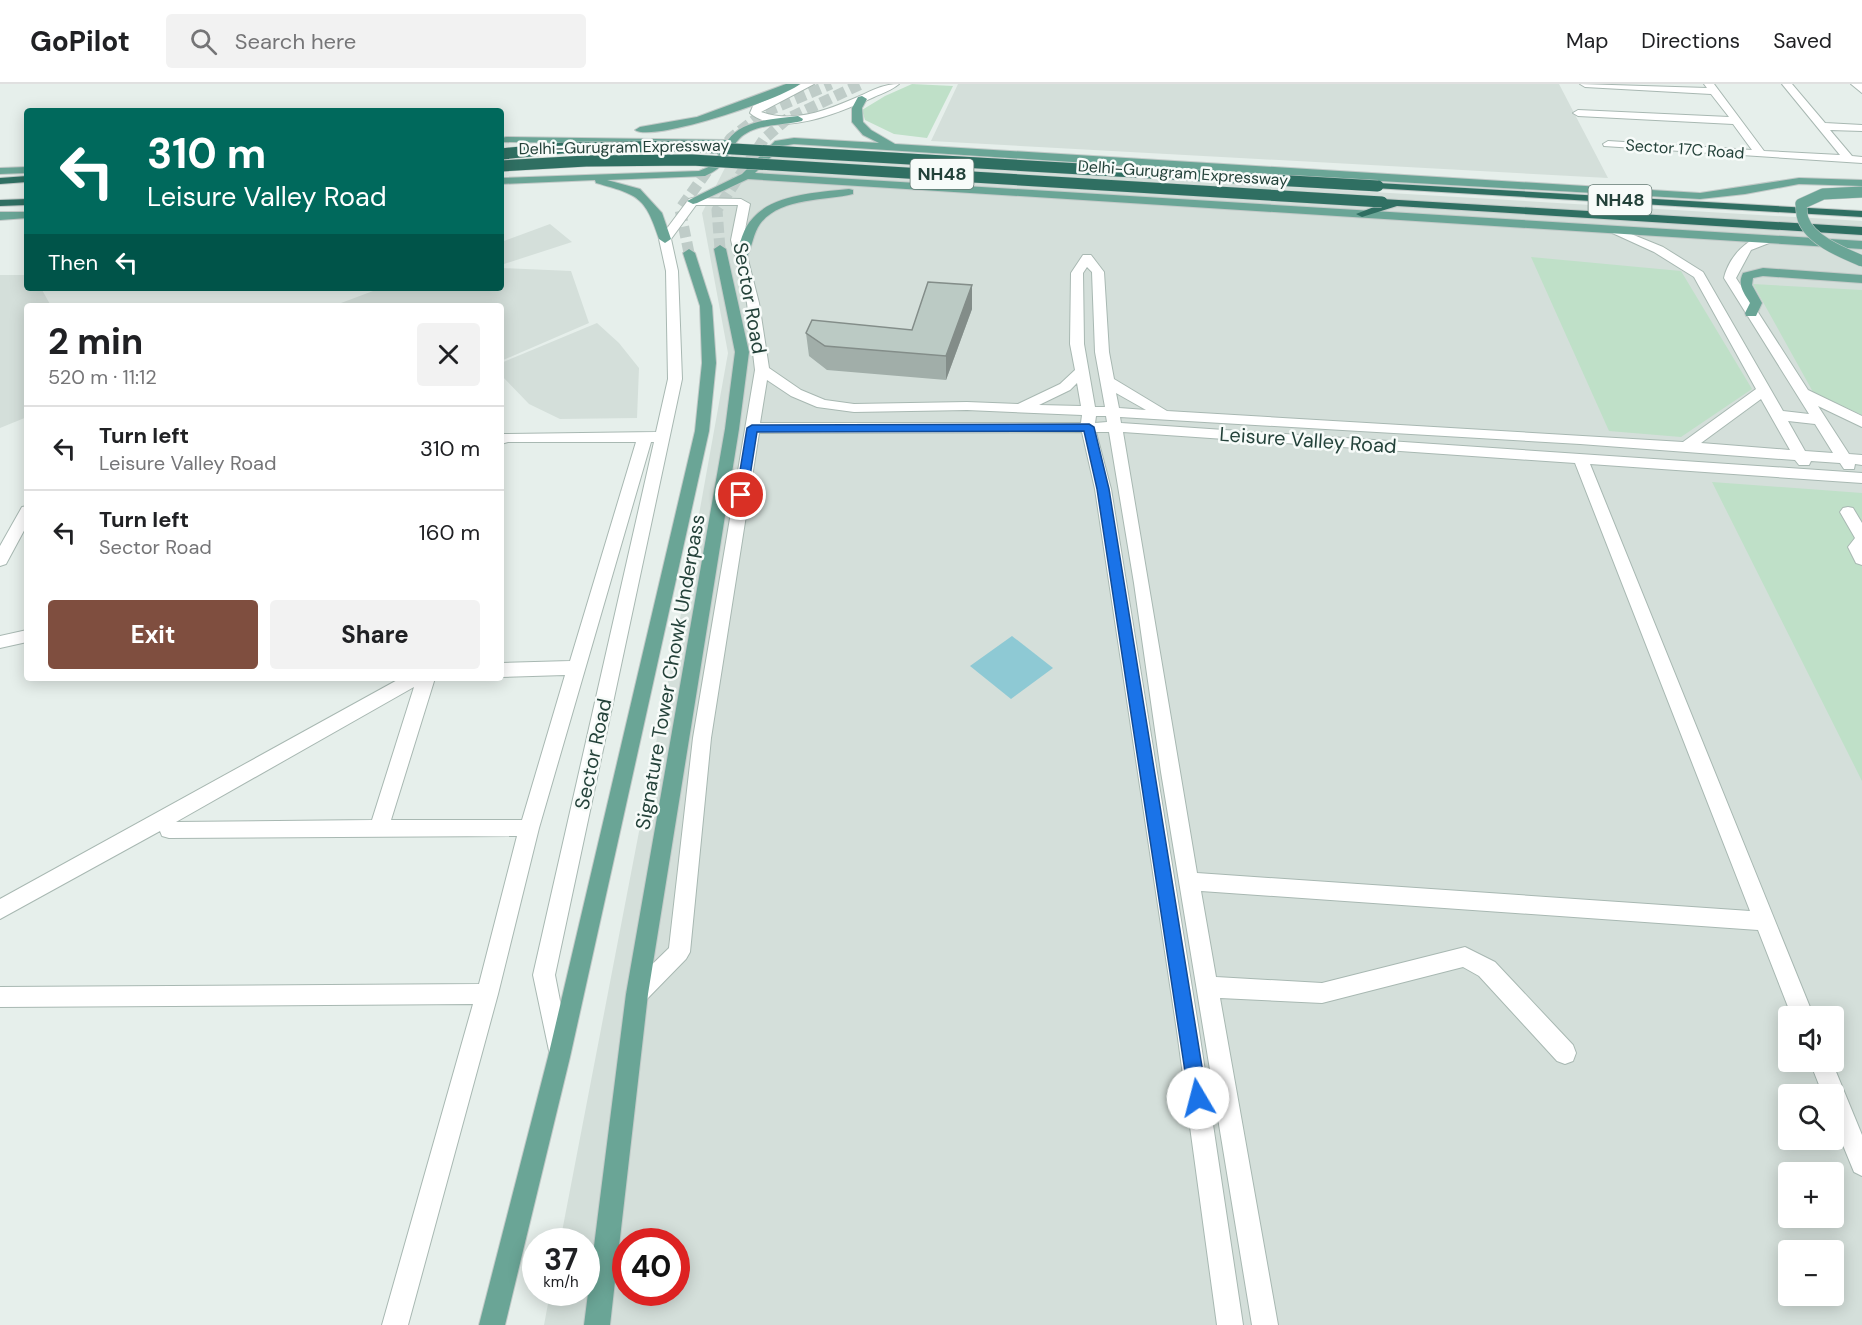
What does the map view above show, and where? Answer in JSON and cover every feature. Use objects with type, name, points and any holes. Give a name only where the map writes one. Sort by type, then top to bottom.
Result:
[{"type":"highway","name":"Delhi-Gurugram Expressway","points":[[504,154],[562,148],[683,146],[1862,214]]},
{"type":"highway","name":"Delhi-Gurugram Expressway","points":[[504,166],[586,161],[692,160],[1862,231]]},
{"type":"highway","points":[[0,181],[24,179]]},
{"type":"highway","points":[[1465,183],[1595,199]]},
{"type":"highway","points":[[0,187],[24,187]]},
{"type":"highway","points":[[1728,206],[1760,197],[1862,203]]},
{"type":"highway","points":[[0,203],[24,202]]},
{"type":"highway","points":[[1362,214],[1398,202]]},
{"type":"main road","points":[[504,140],[536,135],[675,127],[706,120],[795,84]]},
{"type":"main road","points":[[862,99],[854,111],[854,117],[859,126],[895,148]]},
{"type":"main road","points":[[504,181],[707,173],[715,168],[731,143],[742,132],[758,126],[798,119]]},
{"type":"main road","points":[[504,140],[516,142],[617,140],[731,143]]},
{"type":"main road","points":[[693,201],[746,176],[783,142],[1700,196],[1799,181],[1862,183]]},
{"type":"main road","points":[[0,171],[24,170]]},
{"type":"main road","points":[[746,176],[1862,245]]},
{"type":"main road","points":[[587,177],[636,191],[656,213],[665,239]]},
{"type":"main road","points":[[742,256],[756,220],[773,208],[825,194],[941,187]]},
{"type":"main road","points":[[1862,192],[1833,190],[1812,196],[1801,204],[1804,221],[1818,236],[1841,252],[1862,261]]},
{"type":"main road","points":[[1435,205],[1462,221]]},
{"type":"main road","points":[[0,216],[24,215]]},
{"type":"main road","name":"Signature Tower Chowk Underpass","points":[[637,994],[732,429],[742,352],[720,249]]},
{"type":"main road","name":"Signature Tower Chowk Underpass","points":[[559,1057],[702,431],[709,363],[706,306],[694,275],[689,253]]},
{"type":"main road","points":[[1751,313],[1756,303],[1746,285],[1747,276],[1763,272],[1862,279]]},
{"type":"main road","points":[[597,1325],[637,994]]},
{"type":"main road","name":"Sector Road","points":[[492,1325],[559,1057]]},
{"type":"street","points":[[809,84],[757,108],[755,113],[776,119],[798,119],[820,115],[894,84]]},
{"type":"street","points":[[1586,84],[1712,88]]},
{"type":"street","points":[[1787,84],[1849,159]]},
{"type":"street","points":[[1856,84],[1862,90]]},
{"type":"street","name":"Sector 17C Road","points":[[1712,88],[1761,154]]},
{"type":"street","points":[[1578,113],[1738,121]]},
{"type":"street","points":[[1821,126],[1862,128]]},
{"type":"street","name":"Sector 17C Road","points":[[1608,144],[1862,160]]},
{"type":"street","points":[[665,239],[693,201]]},
{"type":"street","name":"Sector Road","points":[[637,994],[679,952],[702,738],[762,370],[753,303],[737,240],[744,204],[693,201]]},
{"type":"street","points":[[1614,231],[1679,259],[1698,275],[1810,474]]},
{"type":"street","name":"Sector Road","points":[[559,1057],[544,975],[654,436],[675,378],[672,271],[665,239]]},
{"type":"street","points":[[1765,240],[1747,248],[1731,273],[1734,287],[1859,478]]},
{"type":"street","points":[[1230,1325],[1188,1031],[1105,501],[1077,344],[1077,273],[1087,258],[1098,272],[1102,352],[1142,583],[1170,772],[1265,1325]]},
{"type":"street","name":"Leisure Valley Road","points":[[762,370],[796,393],[822,404],[854,408],[1019,407],[1089,419]]},
{"type":"street","points":[[1019,407],[1065,387],[1081,372]]},
{"type":"street","points":[[1107,381],[1128,395],[1169,415]]},
{"type":"street","points":[[1686,447],[1762,391]]},
{"type":"street","points":[[1803,393],[1862,422]]},
{"type":"street","name":"Leisure Valley Road","points":[[1114,420],[1169,415],[1862,460]]},
{"type":"street","points":[[1777,415],[1820,420]]},
{"type":"street","name":"Leisure Valley Road","points":[[752,428],[1114,420],[1859,478]]},
{"type":"street","points":[[395,1325],[487,994],[529,828],[576,668],[654,436],[504,438]]},
{"type":"street","points":[[1580,457],[1799,1006]]},
{"type":"street","points":[[1848,513],[1862,536]]},
{"type":"street","points":[[0,560],[24,516]]},
{"type":"street","points":[[1862,541],[1856,547],[1862,559]]},
{"type":"street","points":[[0,642],[24,637]]},
{"type":"street","points":[[504,670],[576,668]]},
{"type":"street","points":[[0,910],[411,681]]},
{"type":"street","points":[[380,829],[425,681]]},
{"type":"street","points":[[169,830],[529,828]]},
{"type":"street","points":[[1190,881],[1764,921]]},
{"type":"street","points":[[1208,987],[1322,993],[1465,957],[1487,969],[1565,1053]]},
{"type":"street","points":[[0,997],[487,994]]},
{"type":"street","points":[[1825,1072],[1862,1164]]},
{"type":"shaded area","points":[[958,84],[1559,84],[1608,178],[931,141]]},
{"type":"shaded area","points":[[732,154],[1862,221],[1862,1325],[544,1325],[548,1306],[600,1306],[600,1228],[563,1228],[684,598],[728,353],[702,213]]},
{"type":"shaded area","points":[[550,224],[572,242],[504,264],[504,241]]},
{"type":"shaded area","points":[[504,268],[571,271],[589,323],[504,360],[504,303],[341,303],[373,291],[504,291]]},
{"type":"shaded area","points":[[0,275],[24,275],[24,291],[43,291],[49,303],[24,303],[24,418],[0,428]]},
{"type":"shaded area","points":[[597,323],[619,343],[639,368],[637,418],[560,419],[529,404],[504,378],[504,362]]},
{"type":"green space","points":[[912,84],[953,86],[927,138],[894,134],[865,120],[862,110],[885,96]]},
{"type":"green space","points":[[1531,257],[1681,271],[1752,389],[1681,437],[1609,431]]},
{"type":"green space","points":[[1753,284],[1862,290],[1862,415],[1813,392]]},
{"type":"green space","points":[[1712,482],[1862,493],[1862,781]]},
{"type":"water","points":[[1012,636],[1053,668],[1011,699],[970,666]]},
{"type":"building","points":[[928,282],[972,285],[946,356],[825,346],[806,333],[812,320],[912,330]]},
{"type":"tunnel","points":[[689,253],[680,209],[731,138],[765,112],[831,84]]},
{"type":"tunnel","points":[[720,249],[717,210],[764,139],[787,119],[861,84]]},
{"type":"route","points":[[741,495],[752,428],[1089,427],[1103,489],[1198,1098]]}]
